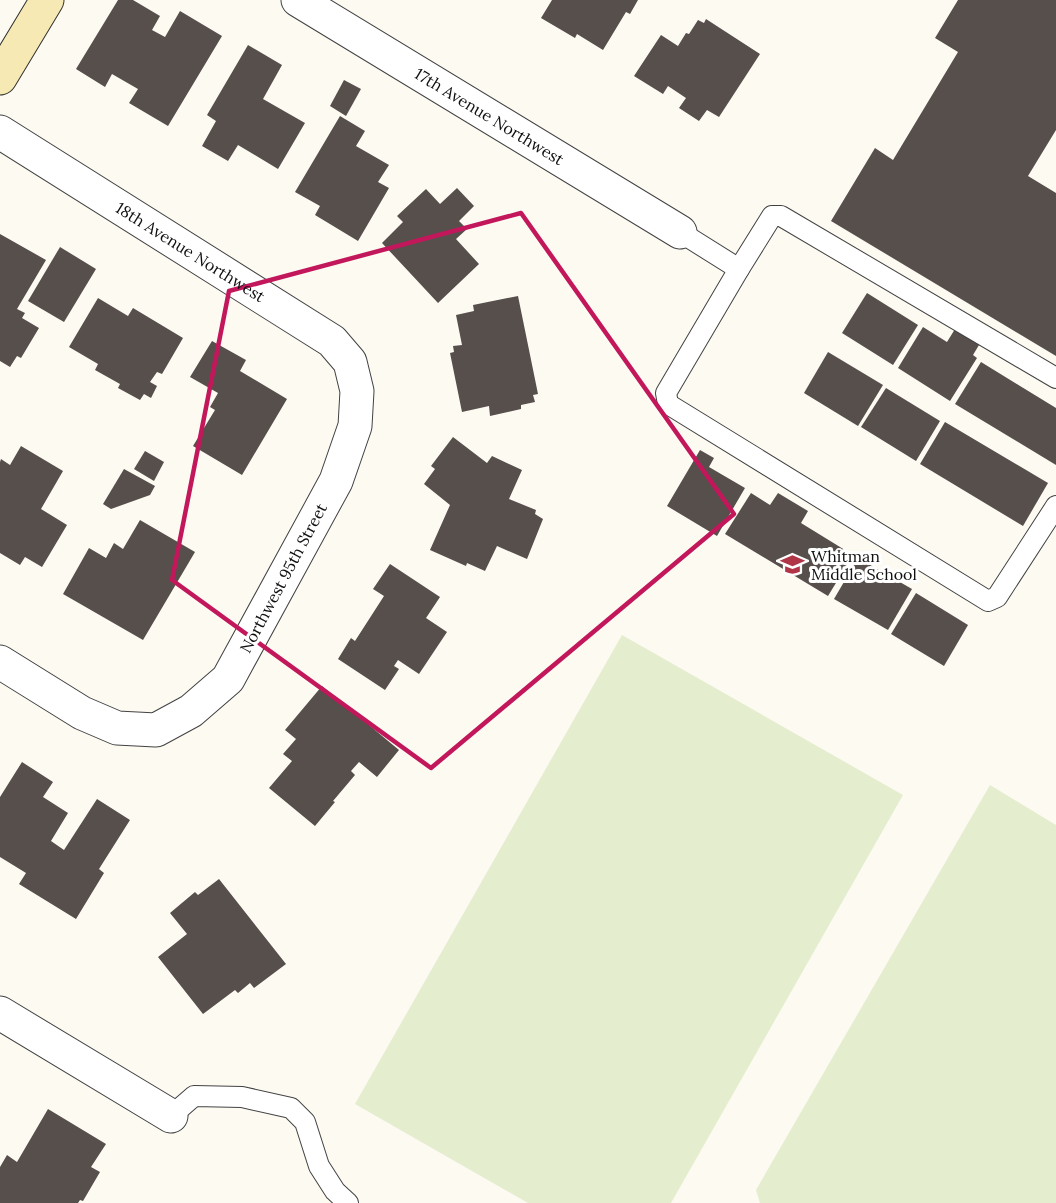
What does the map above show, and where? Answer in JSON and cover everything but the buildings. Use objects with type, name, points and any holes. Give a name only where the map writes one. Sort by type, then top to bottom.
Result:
[{"type":"street","points":[[0,78],[47,0]]},
{"type":"street","name":"17th Avenue Northwest","points":[[298,0],[680,232]]},
{"type":"street","name":"18th Avenue Northwest","points":[[0,132],[332,341],[350,362],[357,391]]},
{"type":"street","name":"Northwest 95th Street","points":[[0,662],[82,713],[117,728],[156,730],[191,711],[228,679],[336,480],[354,426],[357,391]]},
{"type":"street","points":[[2,1018],[171,1116]]},
{"type":"lane","points":[[1056,378],[781,216],[772,216],[666,393],[668,404],[988,601],[997,597],[1056,506]]},
{"type":"lane","points":[[680,232],[739,269]]},
{"type":"lane","points":[[171,1116],[194,1096],[242,1097],[291,1108],[305,1122],[319,1166],[335,1191],[348,1203]]},
{"type":"highlighted area","points":[[521,213],[734,514],[431,768],[172,580],[229,291]]},
{"type":"green space","points":[[622,635],[903,795],[671,1203],[528,1203],[355,1104]]},
{"type":"green space","points":[[990,785],[1056,825],[1056,1203],[760,1203],[756,1190]]},
{"type":"place","name":"Whitman Middle School","points":[[793,565]]}]
